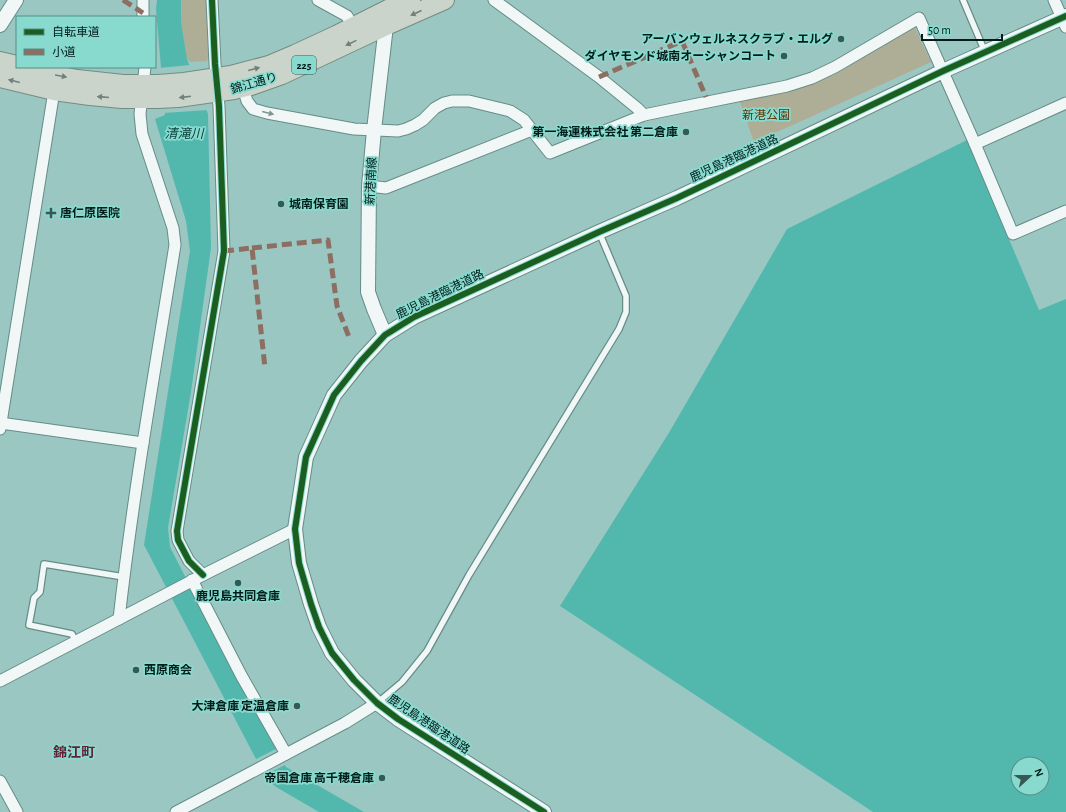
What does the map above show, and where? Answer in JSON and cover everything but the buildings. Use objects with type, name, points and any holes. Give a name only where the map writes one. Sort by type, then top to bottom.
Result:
[{"type":"highway","name":"錦江通り","points":[[214,85],[243,88],[282,75],[411,0]]},
{"type":"highway","name":"錦江通り","points":[[27,68],[77,79],[149,87],[178,98],[214,85],[231,75],[269,65],[388,12],[445,0]]},
{"type":"highway","points":[[0,61],[16,66]]},
{"type":"highway","name":"錦江通り","points":[[0,78],[54,92],[122,99],[149,87]]},
{"type":"street","points":[[0,25],[16,0]]},
{"type":"street","points":[[143,0],[143,16]]},
{"type":"street","points":[[203,574],[189,561],[178,540],[178,531],[224,251],[220,115],[214,85],[212,0]]},
{"type":"street","points":[[318,0],[347,16],[353,27]]},
{"type":"street","points":[[494,0],[599,77],[644,115]]},
{"type":"street","points":[[1054,0],[1065,20]]},
{"type":"street","name":"新港南線","points":[[385,335],[368,292],[369,186],[388,12]]},
{"type":"street","points":[[243,88],[247,101],[253,109],[267,113],[354,129],[398,131],[406,129],[423,120],[435,108],[444,103],[452,101],[469,101],[510,110],[524,120],[550,153],[644,115],[787,86],[812,78],[835,67],[919,18],[1013,234],[1066,210]]},
{"type":"street","name":"鹿児島港臨港道路","points":[[544,812],[398,719],[377,703],[354,680],[332,653],[311,604],[299,563],[295,528],[306,457],[334,395],[361,361],[385,335],[414,317],[677,198],[943,71],[985,52],[1065,20]]},
{"type":"street","points":[[119,619],[143,443],[175,245],[173,228],[142,134],[140,114],[149,87]]},
{"type":"street","points":[[54,92],[0,425],[143,443]]},
{"type":"street","points":[[975,144],[1066,103]]},
{"type":"street","points":[[369,186],[386,188],[532,130]]},
{"type":"street","points":[[0,681],[203,574],[295,528]]},
{"type":"street","points":[[192,580],[286,754]]},
{"type":"street","points":[[176,812],[344,723],[377,703]]},
{"type":"street","points":[[0,781],[17,812]]},
{"type":"lane","points":[[963,0],[985,52]]},
{"type":"lane","points":[[377,703],[402,682],[427,651],[473,568],[619,329],[626,312],[626,296],[599,232]]},
{"type":"lane","points":[[76,642],[72,634],[29,625],[34,598],[40,592],[44,564],[124,577]]},
{"type":"green space","points":[[181,0],[206,0],[207,61],[191,62],[187,59],[181,22]]},
{"type":"green space","name":"新港公園","points":[[912,27],[915,28],[931,62],[754,142],[739,99],[798,89],[838,73]]},
{"type":"water","name":"清滝川","points":[[157,0],[181,0],[181,22],[187,59],[208,114],[211,248],[191,392],[168,528],[170,547],[286,767],[364,812],[319,812],[276,787],[266,778],[144,545],[190,251],[186,221],[155,119],[165,115],[156,9]]},
{"type":"water","points":[[967,140],[1039,310],[1066,299],[1066,812],[873,812],[560,606],[670,431],[787,229]]},
{"type":"pier","points":[[191,64],[208,110],[163,113],[159,68]]},
{"type":"pier","points":[[278,748],[287,764],[263,776],[254,760]]},
{"type":"marked path","points":[[123,0],[143,13]]},
{"type":"marked path","points":[[599,77],[682,41],[706,97]]},
{"type":"marked path","points":[[252,248],[328,240],[337,306],[349,337]]},
{"type":"marked path","points":[[224,251],[252,248],[265,368]]},
{"type":"cycle path","points":[[203,575],[189,561],[178,540],[177,531],[224,251],[219,106],[215,64],[212,0]]},
{"type":"cycle path","points":[[544,812],[398,719],[377,703],[354,680],[332,653],[319,627],[311,604],[299,563],[295,529],[306,457],[334,395],[361,361],[385,335],[414,317],[677,198],[943,71],[1066,16]]},
{"type":"place","name":"アーバンウェルネスクラブ・エルグ","points":[[841,39]]},
{"type":"place","name":"ダイヤモンド城南オーシャンコート","points":[[784,56]]},
{"type":"place","name":"第一海運株式会社 第二倉庫","points":[[686,132]]},
{"type":"place","name":"城南保育園","points":[[281,204]]},
{"type":"place","name":"唐仁原医院","points":[[51,213]]},
{"type":"place","name":"鹿児島共同倉庫","points":[[238,583]]},
{"type":"place","name":"西原商会","points":[[136,670]]},
{"type":"place","name":"大津倉庫 定温倉庫","points":[[297,706]]},
{"type":"place","name":"帝国倉庫 高千穂倉庫","points":[[382,778]]},
{"type":"district","name":"錦江町","points":[[74,752]]}]
